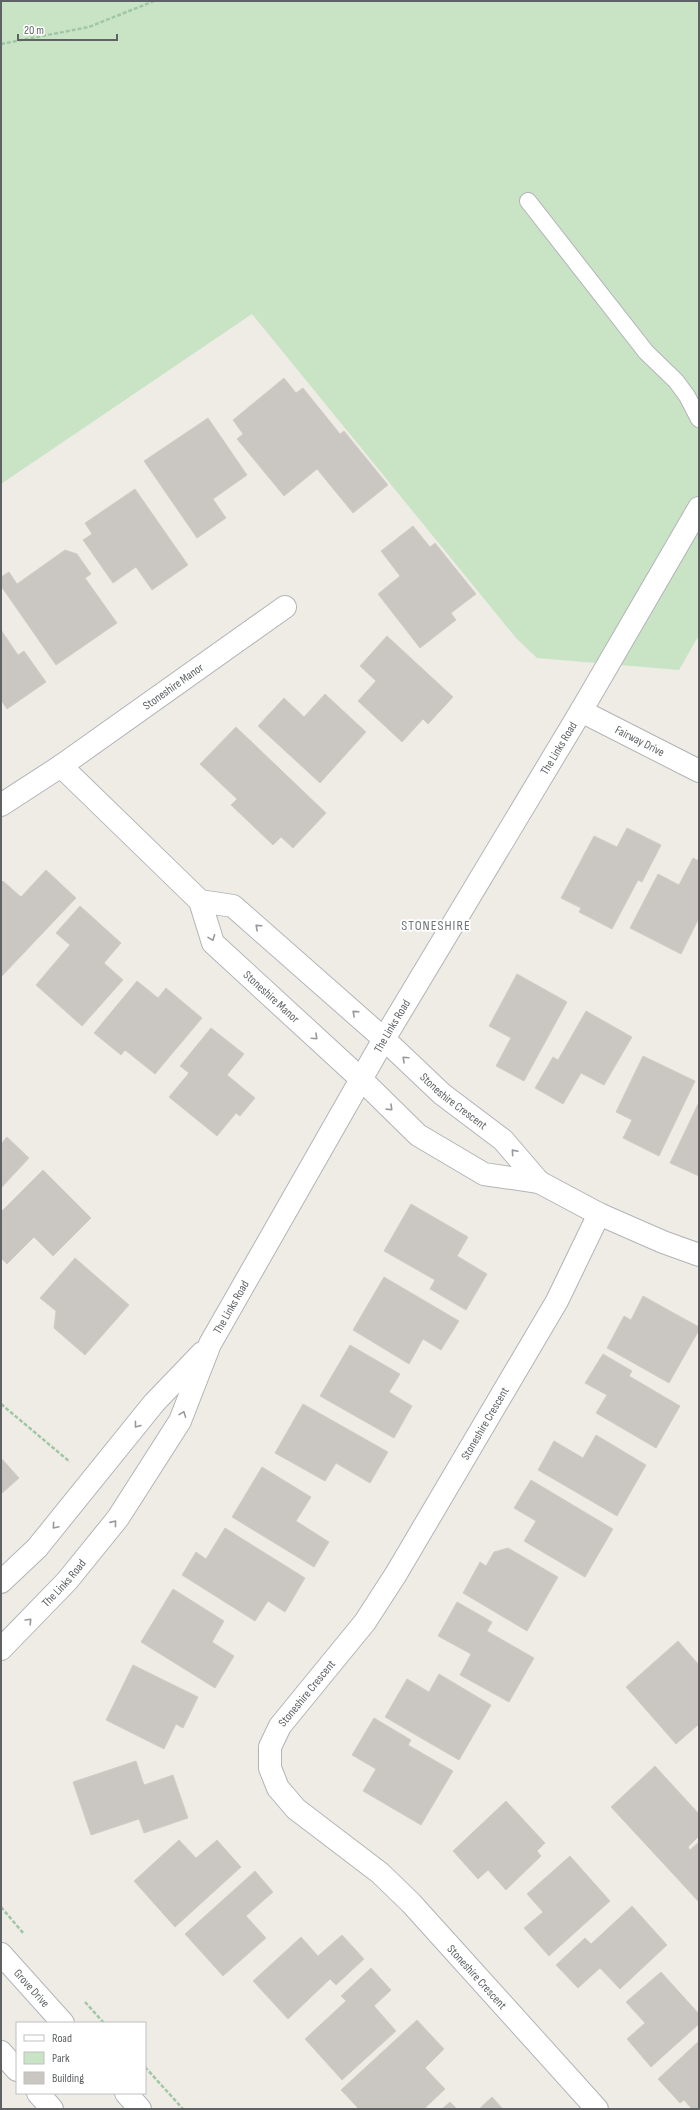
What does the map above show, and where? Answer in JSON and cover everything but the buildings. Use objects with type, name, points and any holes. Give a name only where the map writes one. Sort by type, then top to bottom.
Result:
[{"type":"street","name":"The Links Road","points":[[1,1649],[67,1581],[118,1518],[180,1421],[210,1344],[362,1080],[384,1039],[581,711],[699,508]]},
{"type":"street","name":"Stoneshire Manor","points":[[1,805],[61,766],[285,607]]},
{"type":"street","name":"Fairway Drive","points":[[581,711],[699,771]]},
{"type":"street","name":"Stoneshire Manor","points":[[61,766],[200,901],[214,943],[362,1080]]},
{"type":"street","points":[[200,901],[233,906],[384,1039]]},
{"type":"street","name":"Stoneshire Crescent","points":[[384,1039],[442,1094],[503,1140],[539,1182]]},
{"type":"street","name":"Stoneshire Crescent","points":[[362,1080],[418,1135],[484,1174],[539,1182],[599,1214],[663,1242],[699,1255]]},
{"type":"street","name":"Stoneshire Crescent","points":[[596,2109],[411,1903],[380,1873],[296,1809],[278,1788],[270,1768],[270,1746],[280,1726],[365,1622],[396,1574],[557,1301],[599,1214]]},
{"type":"street","name":"The Links Road","points":[[1,1582],[37,1548],[96,1478],[154,1403],[210,1344]]},
{"type":"street","name":"Grove Drive","points":[[1,1954],[62,2022]]},
{"type":"street","points":[[1,2052],[16,2069]]},
{"type":"street","points":[[39,2094],[52,2109]]},
{"type":"street","points":[[127,2094],[140,2109]]},
{"type":"lane","points":[[528,201],[646,352],[676,381],[687,396],[699,419]]},
{"type":"path","points":[[1,44],[89,27],[154,1]]},
{"type":"path","points":[[1,1404],[69,1461],[96,1478]]},
{"type":"path","points":[[1,1907],[24,1935]]},
{"type":"path","points":[[146,2068],[183,2109]]},
{"type":"green space","points":[[1,1],[699,1],[699,635],[679,670],[537,658],[516,638],[252,314],[1,484]]},
{"type":"district","name":"STONESHIRE","points":[[436,925]]}]
